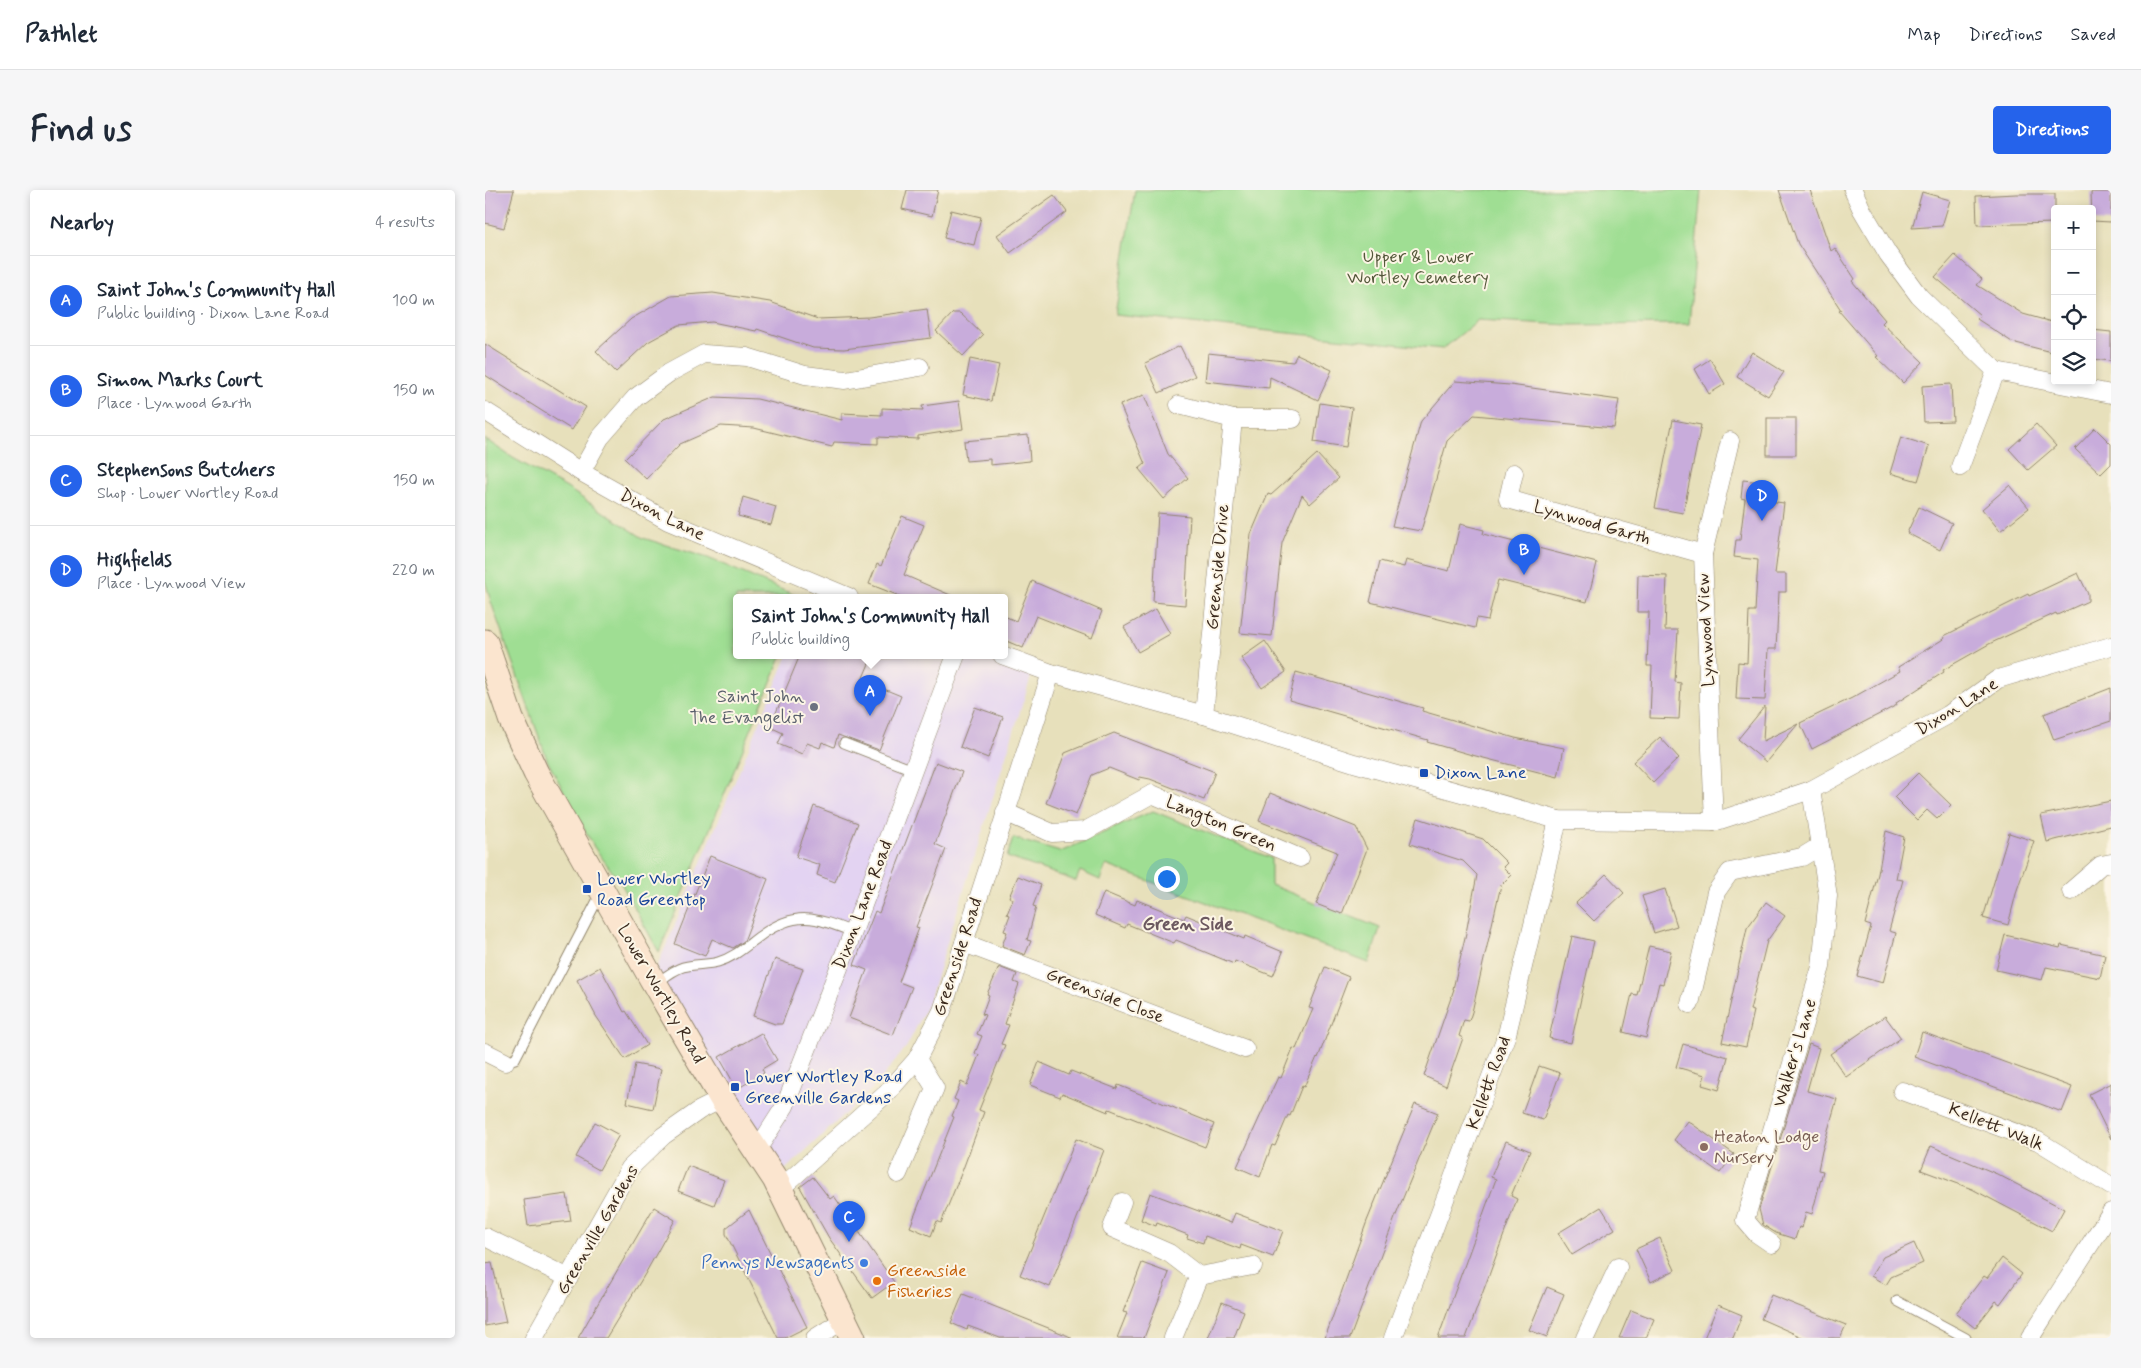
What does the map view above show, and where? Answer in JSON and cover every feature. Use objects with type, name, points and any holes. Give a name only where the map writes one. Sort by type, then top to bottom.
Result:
[{"type":"street","points":[[1853,190],[1861,210],[1888,254],[1919,296],[1996,371],[2111,394]]},
{"type":"street","points":[[581,472],[600,438],[635,398],[669,372],[704,354],[747,357],[805,374],[845,380],[919,367]]},
{"type":"street","points":[[1960,467],[1996,371]]},
{"type":"street","points":[[1179,405],[1233,419],[1293,419]]},
{"type":"street","name":"Dixon Lane","points":[[485,411],[581,472],[668,521],[842,594]]},
{"type":"street","name":"Greenside Drive","points":[[1204,715],[1233,419]]},
{"type":"street","name":"Lynwood View","points":[[1714,822],[1703,554],[1730,441]]},
{"type":"street","name":"Lynwood Garth","points":[[1513,473],[1508,500],[1703,554]]},
{"type":"street","name":"Lower Wortley Road","points":[[485,642],[511,719],[536,773],[655,984],[722,1098],[757,1150],[779,1188],[849,1328]]},
{"type":"street","name":"Dixon Lane","points":[[1008,657],[1051,673],[1204,715],[1354,763],[1558,820],[1714,822],[1811,790],[1948,715],[1998,679],[2111,646]]},
{"type":"street","name":"Dixon Lane Road","points":[[757,1150],[785,1106],[853,932],[955,659]]},
{"type":"street","name":"Greenside Road","points":[[779,1188],[887,1093],[917,1059],[942,1012],[1051,673]]},
{"type":"street","points":[[1690,1004],[1716,892],[1730,872],[1802,857],[1820,846],[1811,790]]},
{"type":"street","name":"Langton Green","points":[[1005,812],[1052,833],[1085,831],[1152,794],[1300,858]]},
{"type":"street","name":"Kellett Road","points":[[1393,1338],[1507,1034],[1558,820]]},
{"type":"street","name":"Walker's Lane","points":[[1772,1244],[1756,1233],[1745,1220],[1821,967],[1828,896],[1820,846]]},
{"type":"street","points":[[2071,891],[2101,865],[2111,863]]},
{"type":"street","name":"Greenside Close","points":[[964,944],[1245,1049]]},
{"type":"street","points":[[485,1052],[505,1062]]},
{"type":"street","points":[[898,1174],[935,1088],[917,1059]]},
{"type":"street","name":"Kellett Walk","points":[[1902,1091],[2038,1141],[2111,1186]]},
{"type":"street","name":"Greenville Gardens","points":[[534,1338],[630,1168],[663,1136],[700,1110],[722,1098]]},
{"type":"street","points":[[1122,1202],[1112,1228],[1169,1253],[1199,1276],[1253,1266]]},
{"type":"street","points":[[2030,1338],[2110,1214]]},
{"type":"street","points":[[485,1237],[569,1278]]},
{"type":"street","points":[[1585,1338],[1618,1267]]},
{"type":"street","points":[[1173,1338],[1199,1276]]},
{"type":"street","points":[[815,1338],[849,1328]]},
{"type":"lane","points":[[844,743],[913,770]]},
{"type":"lane","points":[[505,1062],[515,1059],[602,891]]},
{"type":"lane","points":[[655,984],[682,967],[717,962],[741,952],[760,936],[786,920],[815,918],[853,932]]},
{"type":"lane","points":[[1897,1301],[1966,1338]]},
{"type":"shaded area","points":[[1008,657],[1034,667],[928,1004],[907,1046],[877,1084],[775,1179],[652,979],[786,659],[1008,659]]},
{"type":"green space","name":"Upper & Lower Wortley Cemetery","points":[[1135,190],[1701,190],[1689,324],[1568,325],[1478,320],[1443,349],[1115,315]]},
{"type":"green space","points":[[485,439],[513,458],[567,488],[643,538],[708,558],[792,594],[733,594],[733,659],[780,659],[659,952],[622,885],[594,847],[548,762],[491,602],[485,580]]},
{"type":"green space","points":[[1153,811],[1271,858],[1271,885],[1380,928],[1369,963],[1106,865],[1100,880],[1080,871],[1076,881],[1007,857],[1013,838],[1060,852]]},
{"type":"building","points":[[485,190],[514,190],[504,228],[485,223]]},
{"type":"building","points":[[907,190],[938,190],[932,216],[902,209]]},
{"type":"building","points":[[1779,190],[1810,190],[1831,251],[1835,248],[1855,279],[1852,281],[1885,320],[1882,323],[1923,362],[1903,383],[1876,357],[1878,356],[1839,311],[1841,310],[1798,244]]},
{"type":"building","points":[[1922,192],[1950,200],[1942,226],[1912,228]]},
{"type":"building","points":[[2091,192],[2111,192],[2111,222],[2096,221],[2096,205],[2091,205]]},
{"type":"building","points":[[2055,194],[2055,205],[2051,205],[2051,223],[1977,225],[1976,196]]},
{"type":"building","points":[[1054,195],[1067,212],[1010,253],[997,235]]},
{"type":"building","points":[[951,210],[981,217],[974,245],[944,238]]},
{"type":"building","points":[[1955,255],[1982,279],[1977,285],[2023,314],[2051,322],[2051,352],[2012,342],[1977,319],[1980,315],[1935,277]]},
{"type":"building","points":[[713,293],[770,302],[818,319],[869,317],[927,309],[931,338],[844,349],[813,348],[757,329],[756,331],[712,322],[679,325],[648,342],[616,372],[596,351],[631,319],[671,296]]},
{"type":"building","points":[[953,313],[960,313],[983,335],[963,356],[936,331]]},
{"type":"building","points":[[2096,330],[2111,332],[2111,361],[2096,359]]},
{"type":"building","points":[[485,344],[586,407],[572,430],[485,375]]},
{"type":"building","points":[[1180,346],[1195,376],[1159,393],[1145,363]]},
{"type":"building","points":[[1752,352],[1784,372],[1768,396],[1737,377]]},
{"type":"building","points":[[1208,353],[1293,362],[1297,354],[1332,370],[1318,400],[1270,377],[1269,388],[1205,381]]},
{"type":"building","points":[[970,359],[999,365],[991,401],[963,395]]},
{"type":"building","points":[[1710,359],[1725,384],[1709,394],[1695,369]]},
{"type":"building","points":[[1455,381],[1510,385],[1619,400],[1614,428],[1474,415],[1447,441],[1421,531],[1392,526],[1421,421]]},
{"type":"building","points":[[1951,384],[1953,421],[1924,422],[1922,386]]},
{"type":"building","points":[[1144,395],[1168,454],[1188,478],[1164,499],[1139,469],[1145,464],[1120,405]]},
{"type":"building","points":[[715,397],[757,399],[842,420],[842,413],[882,415],[882,408],[923,410],[922,406],[959,401],[963,429],[918,436],[918,439],[878,437],[878,444],[834,442],[832,447],[754,428],[721,426],[680,444],[646,479],[625,459],[664,419]]},
{"type":"building","points":[[1320,403],[1352,408],[1346,447],[1314,442]]},
{"type":"building","points":[[1767,418],[1796,418],[1796,455],[1767,455]]},
{"type":"building","points":[[1673,420],[1701,425],[1683,513],[1655,508]]},
{"type":"building","points":[[2036,424],[2056,446],[2028,470],[2009,449]]},
{"type":"building","points":[[2095,428],[2111,444],[2111,464],[2101,474],[2075,449]]},
{"type":"building","points":[[1028,435],[1030,461],[990,465],[990,459],[966,461],[964,441]]},
{"type":"building","points":[[1901,437],[1929,446],[1918,481],[1890,473]]},
{"type":"building","points":[[1317,454],[1339,478],[1310,504],[1302,495],[1282,543],[1272,636],[1240,633],[1251,534],[1268,494],[1271,495]]},
{"type":"building","points":[[1743,480],[1770,483],[1768,501],[1784,503],[1775,574],[1786,574],[1786,592],[1779,592],[1776,649],[1768,649],[1765,700],[1736,699],[1738,662],[1747,663],[1749,611],[1755,611],[1758,560],[1734,557],[1736,540],[1740,540],[1745,499],[1741,498]]},
{"type":"building","points":[[2010,485],[2029,508],[2000,531],[1982,509]]},
{"type":"building","points":[[743,497],[776,507],[771,525],[738,516]]},
{"type":"building","points":[[1919,507],[1952,523],[1940,550],[1907,533]]},
{"type":"building","points":[[1158,513],[1190,516],[1185,605],[1153,602]]},
{"type":"building","points":[[902,516],[924,525],[904,575],[948,594],[894,594],[869,584],[877,564],[881,566]]},
{"type":"building","points":[[1460,524],[1484,530],[1483,534],[1597,563],[1587,602],[1498,580],[1488,620],[1477,618],[1475,628],[1370,602],[1380,561],[1404,567],[1406,560],[1449,571]]},
{"type":"building","points":[[2078,573],[2088,594],[2088,601],[2057,615],[2056,613],[1989,644],[1943,670],[1944,672],[1896,703],[1897,705],[1812,749],[1800,723],[1852,698],[1900,671],[1898,667],[1945,638],[1944,636],[2028,594],[2029,596]]},
{"type":"building","points":[[1638,575],[1667,576],[1665,630],[1678,630],[1675,682],[1681,683],[1679,719],[1650,718],[1652,666],[1647,666],[1649,612],[1637,612]]},
{"type":"building","points":[[1032,581],[1102,611],[1092,638],[1036,616],[1023,648],[1008,642],[1008,618],[1016,621]]},
{"type":"building","points":[[1156,609],[1170,634],[1138,652],[1124,627]]},
{"type":"building","points":[[1265,641],[1286,672],[1262,688],[1241,658]]},
{"type":"building","name":"Saint John The Evangelist","points":[[798,659],[871,659],[862,680],[901,696],[879,750],[838,735],[834,747],[822,742],[820,748],[807,743],[802,754],[778,744],[783,733],[770,727]]},
{"type":"building","points":[[1296,672],[1423,708],[1422,711],[1515,738],[1564,748],[1558,777],[1472,755],[1427,742],[1428,740],[1289,700]]},
{"type":"building","points":[[2111,688],[2111,721],[2054,740],[2044,714]]},
{"type":"building","points":[[1765,706],[1763,741],[1798,724],[1766,762],[1738,739]]},
{"type":"building","points":[[975,707],[1003,717],[988,758],[960,747]]},
{"type":"building","points":[[1114,733],[1215,772],[1204,800],[1150,779],[1140,777],[1139,780],[1109,768],[1092,775],[1076,815],[1046,803],[1065,753]]},
{"type":"building","points":[[1660,737],[1679,758],[1653,783],[1633,762]]},
{"type":"building","points":[[936,762],[962,772],[935,844],[946,849],[916,927],[919,928],[899,982],[912,987],[893,1035],[849,1018],[867,970],[854,965],[875,911],[879,913]]},
{"type":"building","points":[[1918,773],[1951,805],[1937,819],[1927,810],[1917,820],[1894,797]]},
{"type":"building","points":[[1270,793],[1356,827],[1367,849],[1342,914],[1316,904],[1337,852],[1259,821]]},
{"type":"building","points":[[2111,801],[2111,826],[2047,842],[2041,815]]},
{"type":"building","points":[[814,806],[858,823],[835,882],[817,875],[820,865],[796,857]]},
{"type":"building","points":[[1418,818],[1483,839],[1507,863],[1503,867],[1511,875],[1501,885],[1472,1012],[1469,1021],[1464,1020],[1459,1036],[1463,1038],[1446,1086],[1424,1076],[1454,989],[1477,875],[1463,861],[1410,844]]},
{"type":"building","points":[[1886,831],[1904,837],[1896,879],[1903,880],[1889,931],[1896,933],[1883,983],[1857,976],[1871,926],[1865,924],[1878,874]]},
{"type":"building","points":[[2009,833],[2034,841],[2017,890],[2008,925],[1983,918]]},
{"type":"building","points":[[710,856],[768,879],[744,941],[733,948],[712,939],[705,956],[675,944]]},
{"type":"building","points":[[1606,874],[1624,893],[1594,921],[1576,903]]},
{"type":"building","points":[[1018,876],[1041,885],[1033,906],[1036,907],[1027,940],[1031,941],[1025,955],[1002,946],[1007,932],[1004,931],[1010,915],[1007,914],[1013,899],[1009,897]]},
{"type":"building","points":[[1665,889],[1677,926],[1654,933],[1642,896]]},
{"type":"building","points":[[1104,892],[1135,905],[1137,900],[1184,919],[1186,915],[1244,939],[1245,936],[1283,952],[1273,976],[1235,961],[1234,964],[1176,940],[1174,943],[1127,924],[1125,928],[1095,915]]},
{"type":"building","points":[[1766,902],[1785,916],[1767,941],[1750,1010],[1754,1011],[1746,1047],[1722,1042],[1747,928]]},
{"type":"building","points":[[2005,935],[2060,948],[2061,945],[2105,955],[2100,978],[2046,967],[2042,980],[1996,970]]},
{"type":"building","points":[[1572,936],[1594,941],[1571,1043],[1549,1038]]},
{"type":"building","points":[[1649,946],[1671,951],[1663,984],[1659,983],[1646,1038],[1623,1032],[1632,994],[1637,995]]},
{"type":"building","points":[[775,959],[803,969],[782,1024],[775,1024],[753,1016]]},
{"type":"building","points":[[600,967],[624,1012],[626,1011],[647,1045],[625,1059],[596,1016],[577,980]]},
{"type":"building","points":[[999,967],[1017,974],[1014,982],[1019,984],[1005,1024],[1009,1025],[1001,1044],[1005,1045],[979,1110],[984,1112],[963,1169],[941,1223],[937,1221],[931,1236],[910,1227],[954,1117],[952,1116],[958,1101],[954,1099],[961,1082],[967,1085],[979,1055],[975,1053],[982,1036],[977,1034],[985,1015],[982,1014],[989,995],[987,994]]},
{"type":"building","points":[[1325,967],[1349,977],[1318,1058],[1304,1087],[1302,1086],[1275,1146],[1272,1145],[1260,1177],[1237,1167],[1278,1077],[1281,1078],[1293,1048],[1296,1049],[1313,1009],[1309,1008]]},
{"type":"building","points":[[1885,1016],[1901,1038],[1846,1077],[1830,1054]]},
{"type":"building","points":[[1922,1032],[2072,1087],[2062,1112],[1914,1057]]},
{"type":"building","points":[[761,1033],[777,1060],[762,1069],[764,1073],[737,1089],[719,1057]]},
{"type":"building","points":[[1683,1044],[1728,1057],[1719,1090],[1702,1085],[1705,1075],[1676,1067]]},
{"type":"building","points":[[1809,1044],[1819,1048],[1807,1091],[1837,1099],[1822,1151],[1818,1170],[1823,1171],[1812,1214],[1806,1212],[1802,1228],[1799,1227],[1795,1239],[1776,1233],[1763,1225],[1759,1209]]},
{"type":"building","points":[[1039,1062],[1069,1075],[1071,1071],[1117,1089],[1118,1085],[1214,1124],[1205,1147],[1109,1109],[1108,1112],[1062,1093],[1060,1097],[1030,1085]]},
{"type":"building","points":[[635,1064],[661,1069],[653,1109],[627,1103]]},
{"type":"building","points":[[1539,1066],[1560,1073],[1543,1120],[1522,1113]]},
{"type":"building","points":[[2111,1083],[2111,1139],[2089,1094]]},
{"type":"building","points":[[1415,1104],[1438,1113],[1396,1215],[1350,1338],[1325,1338],[1367,1221]]},
{"type":"building","name":"Heaton Lodge Nursery","points":[[1688,1121],[1734,1154],[1720,1173],[1674,1140]]},
{"type":"building","points":[[595,1122],[619,1135],[599,1170],[576,1157]]},
{"type":"building","points":[[1076,1139],[1104,1150],[1050,1287],[1020,1275]]},
{"type":"building","points":[[1506,1141],[1530,1151],[1511,1196],[1517,1199],[1466,1338],[1438,1338],[1496,1179],[1491,1177]]},
{"type":"building","points":[[1931,1146],[1997,1174],[2064,1209],[2052,1231],[1972,1189],[1921,1170]]},
{"type":"building","points":[[688,1166],[724,1180],[714,1205],[678,1191]]},
{"type":"building","points":[[813,1177],[830,1199],[834,1196],[894,1282],[872,1298],[829,1238],[800,1187]]},
{"type":"building","points":[[1150,1193],[1231,1223],[1235,1213],[1283,1231],[1273,1257],[1241,1245],[1240,1249],[1205,1236],[1203,1243],[1187,1238],[1188,1235],[1157,1223],[1156,1226],[1141,1220]]},
{"type":"building","points":[[567,1194],[571,1221],[528,1226],[524,1200]]},
{"type":"building","points":[[654,1207],[675,1220],[645,1274],[606,1338],[578,1338]]},
{"type":"building","points":[[1601,1207],[1615,1229],[1572,1255],[1558,1233]]},
{"type":"building","points":[[749,1210],[807,1327],[785,1338],[778,1338],[726,1234],[726,1228]]},
{"type":"building","points":[[1660,1238],[1675,1270],[1651,1282],[1636,1249]]},
{"type":"building","points":[[1914,1243],[1923,1263],[1891,1277],[1886,1285],[1871,1276],[1883,1257]]},
{"type":"building","points":[[2002,1258],[2022,1274],[2000,1304],[1996,1301],[1975,1328],[1956,1313],[1984,1276],[1987,1278]]},
{"type":"building","points":[[492,1263],[506,1322],[485,1326],[485,1264]]},
{"type":"building","points":[[1142,1263],[1169,1273],[1144,1338],[1117,1338],[1127,1313],[1123,1312]]},
{"type":"building","points":[[1547,1287],[1564,1294],[1547,1337],[1529,1330]]},
{"type":"building","points":[[963,1294],[1071,1338],[1000,1338],[968,1326],[967,1330],[951,1323]]},
{"type":"building","points":[[1771,1295],[1846,1325],[1840,1338],[1804,1338],[1761,1319]]},
{"type":"building","points":[[1222,1302],[1244,1311],[1234,1338],[1208,1338]]},
{"type":"building","points":[[1718,1305],[1742,1315],[1733,1338],[1704,1338]]},
{"type":"building","points":[[1631,1310],[1654,1319],[1646,1338],[1619,1338]]},
{"type":"place","name":"Highfields","points":[[1762,521]]},
{"type":"place","name":"Simon Marks Court","points":[[1524,575]]},
{"type":"place","name":"Saint John The Evangelist","points":[[814,707]]},
{"type":"place","name":"Saint John's Community Hall","points":[[870,716]]},
{"type":"place","name":"Dixon Lane","points":[[1424,773]]},
{"type":"place","name":"Lower Wortley Road Greentop","points":[[587,889]]},
{"type":"place","name":"Lower Wortley Road Greenville Gardens","points":[[735,1087]]},
{"type":"place","name":"Heaton Lodge Nursery","points":[[1704,1147]]},
{"type":"place","name":"Stephensons Butchers","points":[[849,1242]]},
{"type":"place","name":"Pennys Newsagents","points":[[864,1263]]},
{"type":"place","name":"Greenside Fisheries","points":[[877,1281]]},
{"type":"district","name":"Green Side","points":[[1188,924]]}]
